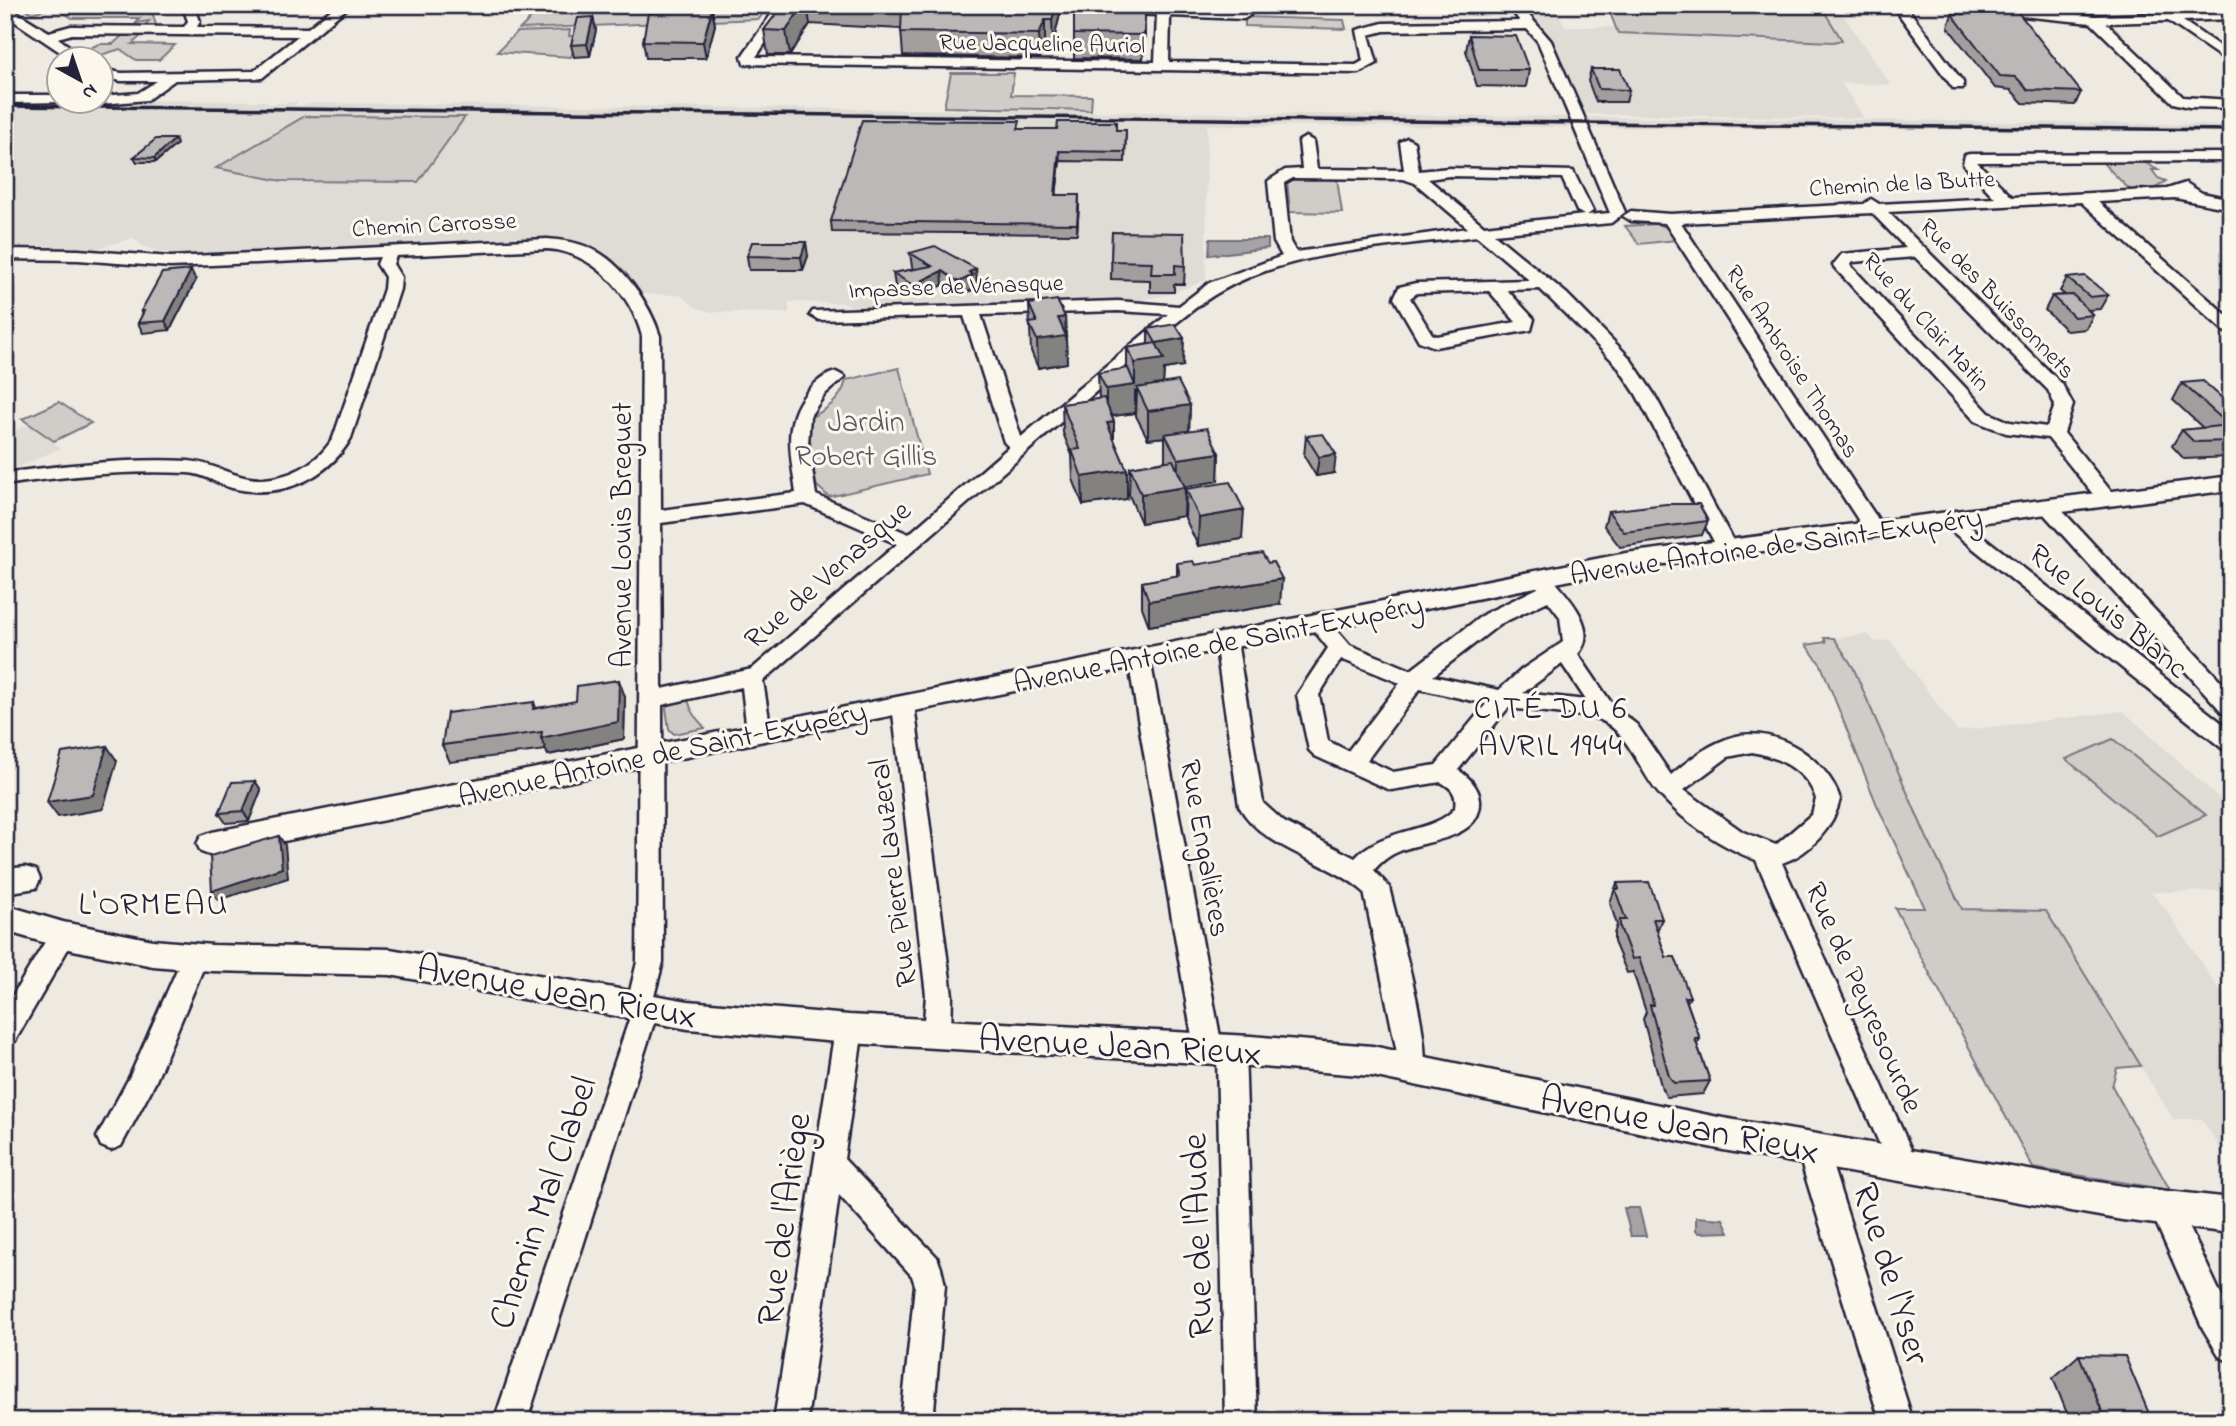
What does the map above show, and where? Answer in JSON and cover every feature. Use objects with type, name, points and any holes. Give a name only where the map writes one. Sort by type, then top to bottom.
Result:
[{"type":"main road","name":"Avenue Antoine de Saint-Exupéry","points":[[212,844],[759,732],[1319,623],[1546,584],[1626,561],[2231,483]]},
{"type":"main road","name":"Avenue Jean Rieux","points":[[5,918],[63,935],[153,953],[195,957],[390,962],[642,1009],[849,1029],[1372,1060],[1723,1134],[2165,1209],[2231,1216]]},
{"type":"street","points":[[188,5],[194,21],[188,31]]},
{"type":"street","points":[[116,76],[245,77],[261,73],[345,5]]},
{"type":"street","name":"Rue Jacqueline Auriol","points":[[785,5],[749,56],[749,61],[1359,69],[1370,63],[1362,33],[1378,27],[1521,22]]},
{"type":"street","points":[[998,5],[1244,15]]},
{"type":"street","points":[[1502,5],[1545,45],[1620,215]]},
{"type":"street","points":[[1513,5],[1521,22]]},
{"type":"street","points":[[1898,5],[1958,85]]},
{"type":"street","points":[[1951,5],[2095,20],[2231,16]]},
{"type":"street","points":[[5,9],[61,46]]},
{"type":"street","points":[[1162,67],[1164,10]]},
{"type":"street","points":[[2170,17],[2231,60]]},
{"type":"street","points":[[2095,20],[2178,100],[2194,104],[2231,104]]},
{"type":"street","points":[[48,37],[71,30],[312,32]]},
{"type":"street","points":[[116,99],[142,97],[171,77]]},
{"type":"street","points":[[5,99],[46,99]]},
{"type":"street","points":[[1306,141],[1310,174]]},
{"type":"street","points":[[1407,142],[1412,176],[1545,284],[1601,336],[1630,370],[1727,548]]},
{"type":"street","points":[[2158,157],[2186,192]]},
{"type":"street","points":[[2008,202],[1970,164],[1970,158],[2231,157]]},
{"type":"street","points":[[1292,258],[1282,242],[1276,181],[1285,175],[1412,176],[1488,169],[1568,174],[1586,211]]},
{"type":"street","name":"Chemin de la Butte","points":[[1478,229],[1620,215],[1670,219],[1873,206],[2087,199],[2186,192],[2231,203]]},
{"type":"street","points":[[2087,199],[2231,328]]},
{"type":"street","name":"Rue des Buissonnets","points":[[1873,206],[2056,388],[2064,405],[2054,433]]},
{"type":"street","name":"Rue Ambroise Thomas","points":[[1670,219],[1875,530]]},
{"type":"street","name":"Rue de Venasque","points":[[650,700],[752,679],[1173,317],[1229,280],[1321,251],[1478,229]]},
{"type":"street","name":"Chemin Carrosse","points":[[110,255],[196,260],[537,244],[575,248],[602,263],[643,317]]},
{"type":"street","name":"Chemin Carrosse","points":[[110,255],[129,253],[132,249],[150,255],[196,260]]},
{"type":"street","points":[[5,479],[51,472],[187,467],[204,469],[227,481],[253,485],[289,480],[313,469],[336,452],[342,438],[392,289],[393,277],[385,264],[390,251]]},
{"type":"street","name":"Rue du Clair Matin","points":[[1920,251],[1848,257],[1841,265],[1983,417],[2006,427],[2054,433]]},
{"type":"street","points":[[5,254],[110,255]]},
{"type":"street","points":[[1495,287],[1525,319],[1525,326],[1435,342],[1425,337],[1402,298],[1405,291],[1416,288],[1545,284]]},
{"type":"street","name":"Impasse de Vénasque","points":[[819,315],[1093,306],[1173,317]]},
{"type":"street","points":[[971,311],[1013,442],[1022,446]]},
{"type":"street","name":"Avenue Louis Breguet","points":[[642,1009],[650,962],[651,336],[643,317]]},
{"type":"street","points":[[807,498],[797,420],[803,405],[816,391],[836,377]]},
{"type":"street","points":[[2054,433],[2108,500]]},
{"type":"street","points":[[650,518],[807,498],[912,543]]},
{"type":"street","points":[[2049,508],[2231,706]]},
{"type":"street","name":"Rue Louis Blanc","points":[[1951,521],[2231,743]]},
{"type":"street","points":[[1351,764],[1415,679],[1492,619],[1546,584],[1573,623],[1574,644],[1566,653],[1537,667],[1503,699],[1443,773]]},
{"type":"street","points":[[1319,623],[1342,649],[1415,679],[1503,699],[1606,713]]},
{"type":"street","points":[[1226,641],[1251,806],[1264,820],[1358,872],[1376,887],[1381,898],[1410,1037],[1412,1068]]},
{"type":"street","points":[[1342,649],[1333,654],[1310,688],[1307,703],[1317,744],[1351,764],[1391,782],[1443,773],[1460,783],[1467,794],[1466,814],[1450,825],[1392,843],[1367,860],[1358,872]]},
{"type":"street","points":[[1566,653],[1606,713],[1625,728],[1669,790],[1683,802],[1766,855],[1786,852],[1826,811],[1823,784],[1794,756],[1770,746],[1738,745],[1713,756],[1669,790]]},
{"type":"street","name":"Rue Engalières","points":[[1139,659],[1219,1049]]},
{"type":"street","name":"Rue de Venasque","points":[[752,679],[759,732]]},
{"type":"street","name":"Rue Pierre Lauzeral","points":[[903,705],[939,995],[940,1018],[937,1034]]},
{"type":"street","name":"Rue de Peyresourde","points":[[1766,855],[1903,1165]]},
{"type":"street","points":[[5,1033],[63,935]]},
{"type":"street","points":[[111,1137],[141,1083],[195,957]]},
{"type":"street","name":"Chemin Mal Clabel","points":[[510,1421],[558,1269],[578,1219],[642,1022],[642,1009]]},
{"type":"street","name":"Rue de l'Ariège","points":[[790,1421],[849,1029]]},
{"type":"street","name":"Rue de l'Aude","points":[[1219,1049],[1241,1421]]},
{"type":"street","name":"Rue de l'Yser","points":[[1812,1149],[1897,1421]]},
{"type":"street","points":[[830,1165],[926,1268],[930,1285],[916,1421]]},
{"type":"street","points":[[2165,1209],[2214,1318],[2231,1346]]},
{"type":"shaded area","points":[[1521,5],[1555,5],[1565,27],[1615,27],[1618,33],[1833,42],[1842,39],[1820,5],[1836,5],[1891,85],[1841,83],[1864,118],[1585,114],[1556,51]]},
{"type":"shaded area","points":[[5,100],[46,100],[46,116],[116,116],[116,100],[268,101],[266,104],[297,102],[295,106],[317,103],[2231,125],[2231,131],[1207,125],[1206,280],[1171,294],[1136,301],[861,309],[843,303],[789,302],[789,313],[712,312],[697,308],[680,295],[639,294],[607,254],[585,243],[551,238],[245,254],[169,254],[144,247],[133,238],[92,250],[5,249]]},
{"type":"shaded area","points":[[1210,239],[1268,239],[1268,248],[1209,255]]},
{"type":"shaded area","points":[[28,425],[61,448],[5,473],[5,435]]},
{"type":"shaded area","points":[[1868,634],[1875,642],[1890,640],[1957,731],[2123,711],[2231,809],[2231,891],[2151,892],[2167,911],[2231,1008],[2231,1166],[2202,1119],[2173,1119],[2046,911],[1963,909],[1926,836],[1853,667],[1834,638]]},
{"type":"shaded area","points":[[1624,1208],[1639,1208],[1646,1236],[1631,1236]]},
{"type":"shaded area","points":[[1696,1217],[1723,1219],[1729,1232],[1699,1233],[1696,1230]]},
{"type":"green space","points":[[33,5],[150,5],[156,25],[143,27],[149,21],[136,23],[140,18],[72,18],[54,7],[32,13],[24,8]]},
{"type":"green space","points":[[544,5],[769,5],[759,19],[520,29]]},
{"type":"green space","points":[[1607,5],[1820,5],[1842,40],[1833,42],[1618,33]]},
{"type":"green space","points":[[1245,17],[1344,20],[1346,29],[1245,26]]},
{"type":"green space","points":[[570,30],[569,36],[578,36],[571,57],[497,52],[517,32]]},
{"type":"green space","points":[[123,35],[142,35],[132,44],[175,45],[159,60],[136,60],[120,49],[116,50],[116,46],[95,46],[113,44]]},
{"type":"green space","points":[[951,73],[1014,73],[1011,95],[1092,96],[1091,110],[944,107]]},
{"type":"green space","points":[[305,116],[465,117],[418,182],[282,181],[216,168]]},
{"type":"green space","points":[[2099,159],[2140,160],[2158,170],[2152,170],[2158,178],[2166,181],[2156,188],[2130,190]]},
{"type":"green space","points":[[1337,179],[1342,213],[1290,212],[1287,180]]},
{"type":"green space","points":[[1657,224],[1669,228],[1677,240],[1639,244],[1625,226]]},
{"type":"green space","name":"Jardin Robert Gillis","points":[[899,368],[927,474],[829,497],[816,485],[807,419],[832,404],[841,393],[846,380]]},
{"type":"green space","points":[[59,402],[91,423],[54,441],[22,419]]},
{"type":"green space","points":[[1824,638],[1834,638],[1853,667],[1926,836],[1962,909],[2046,911],[2141,1066],[2117,1068],[2112,1086],[2170,1190],[2033,1168],[1895,908],[1925,908],[1877,805],[1821,665],[1806,645],[1826,642]]},
{"type":"green space","points":[[687,697],[693,714],[705,728],[674,734],[669,729],[665,701]]},
{"type":"green space","points":[[2113,739],[2206,815],[2158,836],[2066,759]]},
{"type":"building","points":[[783,5],[803,5],[786,31],[764,30]]},
{"type":"building","points":[[894,5],[1056,5],[1052,20],[1045,20],[1039,34],[901,32],[902,6]]},
{"type":"building","points":[[1962,5],[2014,7],[2081,92],[2028,90],[2016,77],[2000,76],[1952,14],[1967,14]]},
{"type":"building","points":[[712,9],[703,42],[643,41],[648,13]]},
{"type":"building","points":[[1074,13],[1145,13],[1144,35],[1074,34]]},
{"type":"building","points":[[593,17],[587,44],[571,45],[578,18]]},
{"type":"building","points":[[1469,35],[1516,36],[1529,70],[1479,70]]},
{"type":"building","points":[[1591,69],[1620,69],[1629,90],[1599,89]]},
{"type":"building","points":[[862,120],[1020,121],[1018,129],[1057,129],[1058,122],[1116,122],[1116,130],[1126,130],[1125,152],[1059,151],[1055,195],[1079,195],[1077,224],[831,221]]},
{"type":"building","points":[[156,139],[175,139],[154,158],[134,157]]},
{"type":"building","points":[[1112,232],[1184,233],[1185,266],[1175,265],[1175,274],[1151,274],[1152,262],[1111,261]]},
{"type":"building","points":[[752,242],[806,242],[801,257],[747,256]]},
{"type":"building","points":[[935,246],[976,269],[969,272],[973,275],[959,282],[942,271],[913,285],[893,273],[932,266],[910,253]]},
{"type":"building","points":[[191,270],[165,321],[138,323],[144,311],[141,311],[162,273]]},
{"type":"building","points":[[2085,276],[2108,295],[2090,297],[2067,278]]},
{"type":"building","points":[[2073,295],[2093,315],[2074,317],[2052,296]]},
{"type":"building","points":[[1057,300],[1065,317],[1058,318],[1066,336],[1037,340],[1029,323],[1037,322],[1029,304]]},
{"type":"building","points":[[1175,324],[1184,338],[1156,343],[1148,329]]},
{"type":"building","points":[[1156,343],[1164,359],[1135,363],[1127,348]]},
{"type":"building","points":[[1128,368],[1135,385],[1106,389],[1098,373]]},
{"type":"building","points":[[1178,381],[1190,405],[1148,411],[1137,388]]},
{"type":"building","points":[[2203,381],[2231,406],[2231,441],[2194,442],[2182,430],[2229,425],[2182,383]]},
{"type":"building","points":[[1104,398],[1114,422],[1107,423],[1127,470],[1082,477],[1072,450],[1080,449],[1062,404]]},
{"type":"building","points":[[1207,428],[1219,453],[1178,459],[1165,434]]},
{"type":"building","points":[[1323,434],[1336,454],[1319,457],[1306,436]]},
{"type":"building","points":[[1173,460],[1185,487],[1141,494],[1130,467]]},
{"type":"building","points":[[1230,482],[1244,510],[1199,518],[1186,489]]},
{"type":"building","points":[[1666,504],[1699,504],[1708,521],[1624,532],[1608,511]]},
{"type":"building","points":[[1262,553],[1268,563],[1273,562],[1282,579],[1149,601],[1142,582],[1180,575],[1177,563],[1193,561],[1195,565]]},
{"type":"building","points":[[619,680],[618,722],[541,738],[542,732],[442,745],[447,713],[534,702],[533,709],[576,701],[577,686]]},
{"type":"building","points":[[107,746],[93,795],[47,802],[62,753]]},
{"type":"building","points":[[255,781],[243,811],[219,813],[232,782]]},
{"type":"building","points":[[279,836],[282,868],[212,891],[210,856]]},
{"type":"building","points":[[1649,882],[1662,919],[1653,919],[1666,957],[1675,957],[1690,997],[1685,997],[1700,1039],[1695,1039],[1710,1081],[1674,1083],[1669,1076],[1650,1005],[1653,1005],[1652,998],[1639,958],[1632,959],[1620,927],[1620,920],[1626,920],[1615,889],[1619,889],[1617,883]]},
{"type":"building","points":[[2079,1355],[2125,1356],[2152,1421],[2106,1421]]},
{"type":"railway","points":[[5,106],[2231,130]]},
{"type":"district","name":"CITÉ DU 6 AVRIL 1944","points":[[1551,726]]},
{"type":"district","name":"L'ORMEAU","points":[[154,902]]}]
